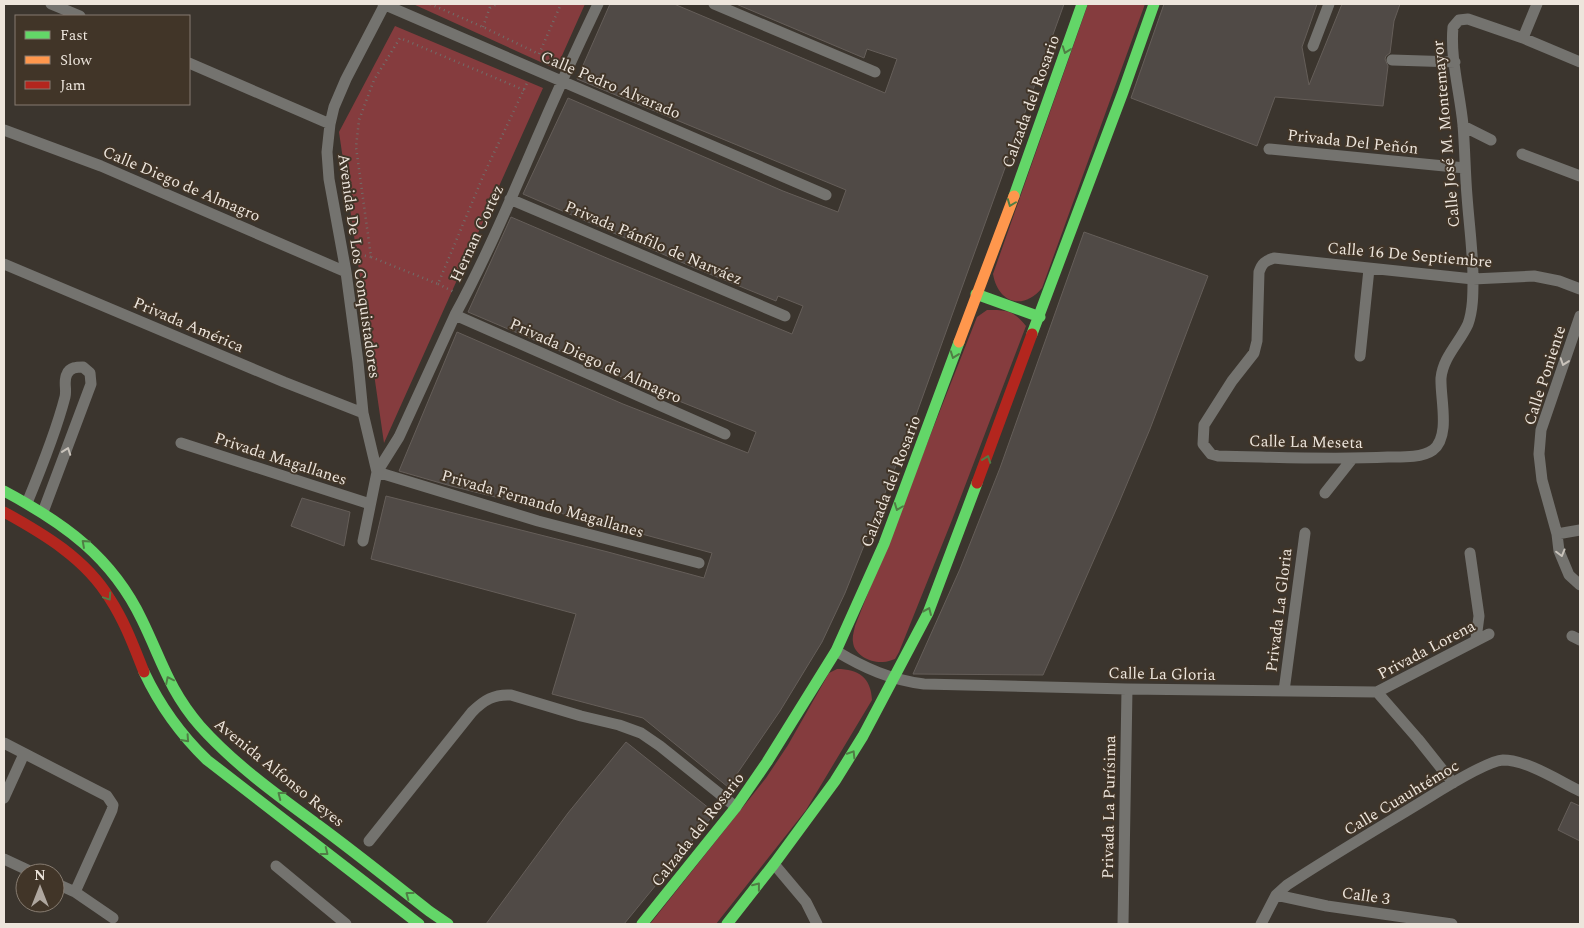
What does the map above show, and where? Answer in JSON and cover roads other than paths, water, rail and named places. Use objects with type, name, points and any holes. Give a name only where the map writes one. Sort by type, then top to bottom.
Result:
[{"type":"street","points":[[51,4],[78,15]]},
{"type":"street","name":"Calle Pedro Alvarado","points":[[384,4],[826,195]]},
{"type":"street","name":"Avenida De Los Conquistadores","points":[[363,542],[377,472],[363,413],[346,272],[329,179],[327,152],[334,108],[346,79],[384,4]]},
{"type":"street","name":"Hernan Cortez","points":[[377,472],[398,437],[510,199],[562,80],[598,4]]},
{"type":"street","points":[[714,4],[875,72]]},
{"type":"street","name":"Calzada del Rosario","points":[[642,924],[736,808],[836,651],[884,544],[1017,187],[1082,4]]},
{"type":"street","points":[[727,924],[835,781],[863,736],[928,613],[1040,317],[1154,4]]},
{"type":"street","points":[[1313,46],[1329,4]]},
{"type":"street","points":[[1537,4],[1523,38],[1580,62]]},
{"type":"street","name":"Calle José M. Montemayor","points":[[1473,279],[1463,126],[1455,62],[1453,27],[1459,20],[1468,19],[1523,38]]},
{"type":"street","points":[[1392,60],[1455,62]]},
{"type":"street","points":[[190,63],[330,124]]},
{"type":"street","points":[[1463,126],[1491,140]]},
{"type":"street","name":"Calle Diego de Almagro","points":[[4,130],[101,166],[346,272]]},
{"type":"street","name":"Privada Del Peñón","points":[[1269,149],[1465,168]]},
{"type":"street","points":[[1522,154],[1580,176]]},
{"type":"street","name":"Privada Pánfilo de Narváez","points":[[510,199],[786,316]]},
{"type":"street","name":"Calle 16 De Septiembre","points":[[1266,260],[1274,258],[1473,279],[1541,277],[1580,289]]},
{"type":"street","name":"Calle La Meseta","points":[[1266,260],[1259,272],[1257,341],[1254,353],[1232,381],[1204,426],[1203,444],[1211,454],[1218,456],[1352,459],[1423,454],[1432,450],[1439,443],[1442,434],[1442,377],[1448,359],[1472,313],[1473,279]]},
{"type":"street","name":"Privada América","points":[[4,264],[363,413]]},
{"type":"street","points":[[1360,356],[1369,268]]},
{"type":"street","points":[[976,294],[1040,317]]},
{"type":"street","name":"Privada Diego de Almagro","points":[[454,315],[725,434]]},
{"type":"street","name":"Calle Poniente","points":[[1580,316],[1541,430],[1539,442],[1542,480],[1557,534],[1559,551],[1569,575],[1580,585]]},
{"type":"street","points":[[27,503],[35,486],[66,394],[66,376],[68,371],[73,368],[83,367],[90,373],[92,378],[91,384],[43,512]]},
{"type":"street","name":"Privada Magallanes","points":[[181,443],[370,504]]},
{"type":"street","points":[[1325,493],[1352,459]]},
{"type":"street","name":"Privada Fernando Magallanes","points":[[377,472],[538,521],[699,563]]},
{"type":"street","name":"Avenida Alfonso Reyes","points":[[4,491],[61,524],[103,560],[125,587],[183,706],[226,752],[384,877],[448,924]]},
{"type":"street","name":"Avenida Alfonso Reyes","points":[[4,512],[52,540],[72,555],[109,596],[125,625],[153,690],[168,716],[186,740],[207,760],[419,924]]},
{"type":"street","points":[[1557,534],[1580,530]]},
{"type":"street","name":"Privada La Gloria","points":[[1284,691],[1305,533]]},
{"type":"street","points":[[1470,553],[1479,616],[1476,639]]},
{"type":"street","name":"Privada Lorena","points":[[1377,692],[1476,639],[1489,634]]},
{"type":"street","name":"Calle La Gloria","points":[[836,651],[871,671],[892,679],[946,686],[1377,692]]},
{"type":"street","name":"Privada La Purísima","points":[[1123,924],[1126,690]]},
{"type":"street","points":[[1377,692],[1453,783]]},
{"type":"street","points":[[369,841],[472,712],[489,698],[500,694],[510,695],[619,725],[641,733],[660,746],[736,808]]},
{"type":"street","points":[[4,743],[107,796],[113,804],[76,892]]},
{"type":"street","points":[[4,798],[24,754]]},
{"type":"street","name":"Calle Cuauhtémoc","points":[[1261,924],[1276,895],[1287,885],[1453,783],[1491,764],[1502,760],[1513,761],[1528,766],[1580,791]]},
{"type":"street","points":[[774,864],[806,902],[817,924]]},
{"type":"street","points":[[276,866],[346,924]]},
{"type":"street","points":[[65,887],[76,892],[113,918]]},
{"type":"street","name":"Calle 3","points":[[1276,895],[1327,906],[1452,924]]}]
